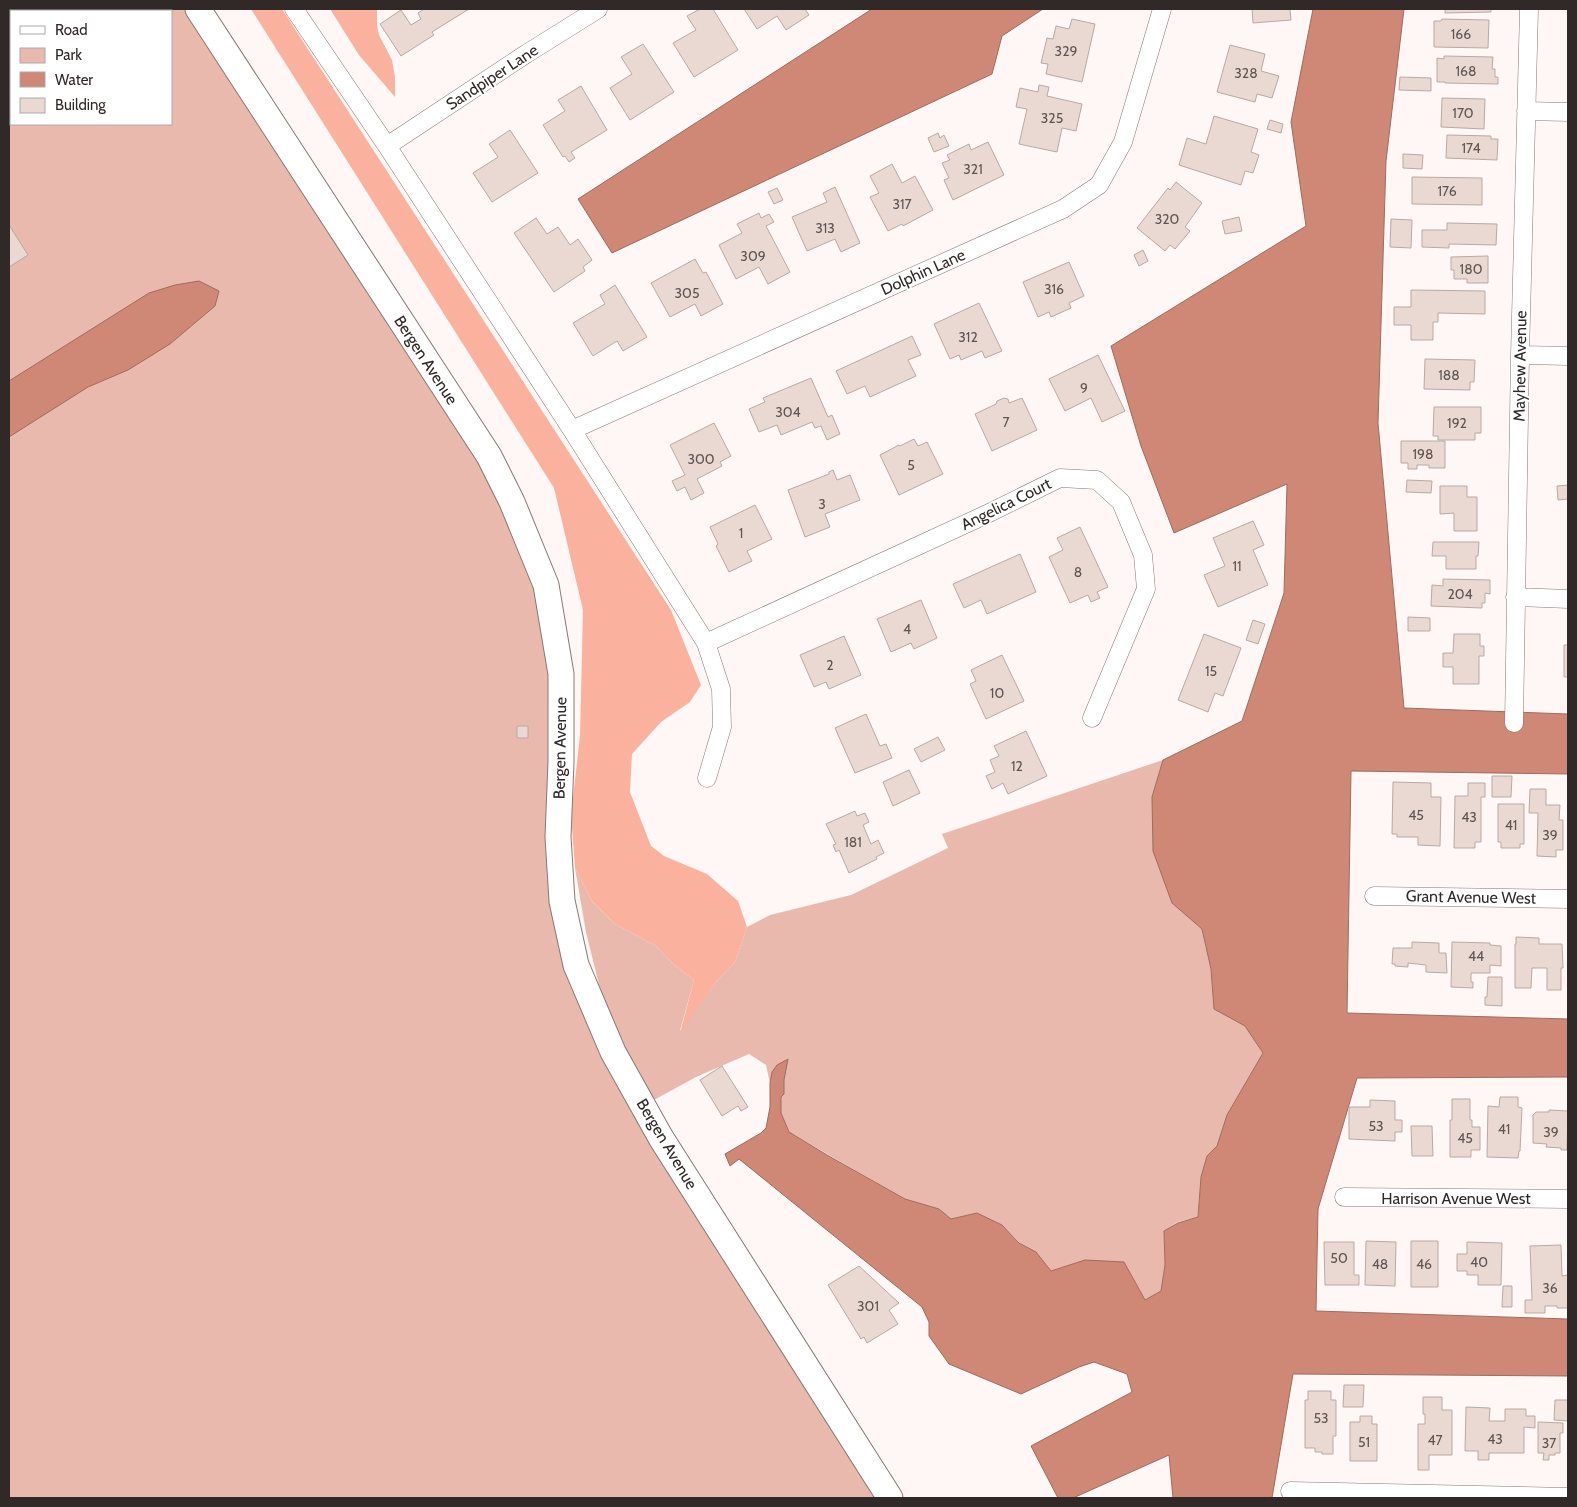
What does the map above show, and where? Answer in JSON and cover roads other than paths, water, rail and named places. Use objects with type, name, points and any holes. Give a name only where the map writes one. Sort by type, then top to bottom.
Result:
[{"type":"main road","name":"Bergen Avenue","points":[[198,9],[489,456],[512,502],[546,585],[561,674],[561,762],[558,837],[562,901],[576,965],[613,1052],[661,1138],[890,1498]]},
{"type":"street","points":[[294,9],[387,146],[572,430],[706,643],[721,688],[722,727],[707,778]]},
{"type":"street","name":"Sandpiper Lane","points":[[387,146],[598,9]]},
{"type":"street","name":"Dolphin Lane","points":[[572,430],[1063,209],[1099,185],[1123,142],[1162,9]]},
{"type":"street","name":"Mayhew Avenue","points":[[1514,723],[1520,355],[1529,9]]},
{"type":"street","points":[[1526,111],[1568,112]]},
{"type":"street","points":[[1520,355],[1568,356]]},
{"type":"street","name":"Angelica Court","points":[[706,643],[985,515],[1060,478],[1097,480],[1121,502],[1143,556],[1146,589],[1092,718]]},
{"type":"street","points":[[1515,597],[1568,598]]},
{"type":"street","name":"Grant Avenue West","points":[[1374,896],[1568,899]]},
{"type":"street","name":"Harrison Avenue West","points":[[1344,1197],[1568,1199]]},
{"type":"street","points":[[1290,1492],[1568,1497]]},
{"type":"water","points":[[872,9],[1043,9],[1002,36],[992,74],[612,253],[578,199]]},
{"type":"water","points":[[1313,9],[1404,9],[1386,161],[1378,423],[1404,708],[1568,714],[1568,774],[1351,771],[1347,1013],[1568,1019],[1568,1077],[1357,1078],[1318,1209],[1316,1311],[1568,1319],[1568,1376],[1293,1374],[1272,1498],[1173,1498],[1169,1455],[1073,1498],[1058,1498],[1031,1446],[1132,1392],[1127,1374],[1094,1362],[1021,1394],[949,1364],[929,1336],[929,1322],[922,1307],[739,1159],[730,1166],[725,1154],[761,1133],[766,1128],[770,1107],[772,1072],[777,1065],[788,1059],[784,1080],[784,1094],[781,1097],[781,1113],[789,1132],[905,1199],[939,1209],[951,1219],[977,1213],[1002,1225],[1019,1243],[1036,1252],[1051,1271],[1085,1260],[1124,1262],[1145,1300],[1161,1291],[1165,1265],[1164,1231],[1178,1223],[1198,1217],[1201,1177],[1207,1156],[1217,1146],[1227,1115],[1263,1053],[1245,1026],[1214,1009],[1211,969],[1202,929],[1172,903],[1153,851],[1152,797],[1163,760],[1242,721],[1284,593],[1287,484],[1174,533],[1141,446],[1111,346],[1306,226],[1291,122]]},
{"type":"water","points":[[199,281],[219,291],[215,306],[170,344],[128,370],[88,387],[9,437],[9,381],[149,293],[175,285]]}]
